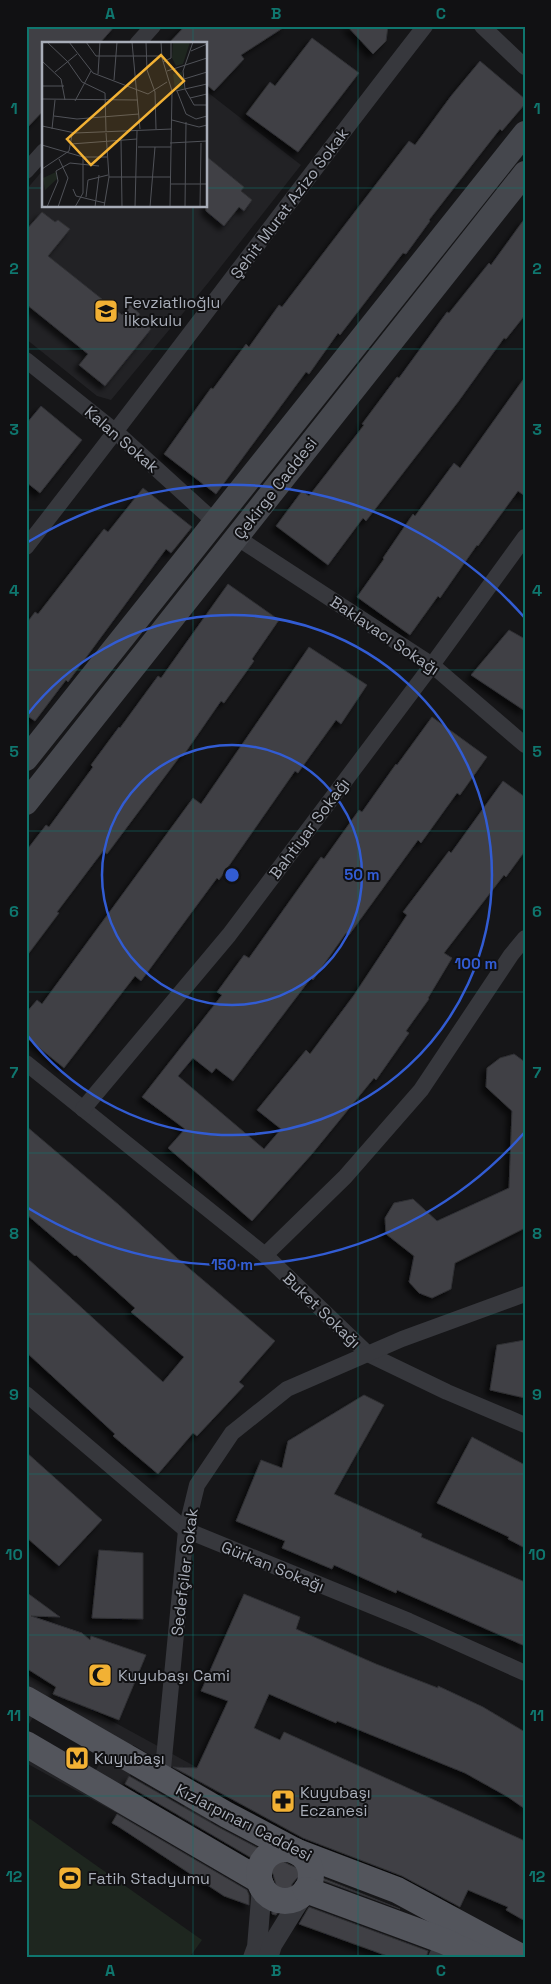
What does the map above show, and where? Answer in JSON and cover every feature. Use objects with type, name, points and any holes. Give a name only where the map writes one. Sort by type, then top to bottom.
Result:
[{"type":"main road","name":"Çekirge Caddesi","points":[[26,759],[525,133]]},
{"type":"main road","name":"Çekirge Caddesi","points":[[26,803],[525,173]]},
{"type":"main road","name":"Kızlarpınarı Caddesi","points":[[26,1699],[162,1779],[297,1852],[397,1890],[522,1958]]},
{"type":"main road","points":[[26,1744],[259,1880],[262,1887],[272,1897],[287,1901],[295,1899],[306,1890],[311,1877],[310,1868],[306,1860],[297,1852],[283,1850],[268,1856],[260,1870],[262,1887]]},
{"type":"main road","points":[[306,1890],[440,1949],[480,1958]]},
{"type":"street","points":[[139,42],[152,26]]},
{"type":"street","name":"Şehit Murat Azizo Sokak","points":[[26,547],[116,432],[308,176],[425,26]]},
{"type":"street","points":[[482,26],[525,67]]},
{"type":"street","points":[[26,171],[42,153]]},
{"type":"street","name":"Kalan Sokak","points":[[26,360],[116,432],[215,522]]},
{"type":"street","name":"Baklavacı Sokağı","points":[[236,537],[432,665],[525,745]]},
{"type":"street","name":"Bahtiyar Sokağı","points":[[83,1109],[229,935],[432,665],[525,537]]},
{"type":"street","points":[[265,1255],[345,1177],[421,1090],[525,938]]},
{"type":"street","name":"Buket Sokağı","points":[[26,1063],[265,1255],[368,1354],[447,1392],[525,1425]]},
{"type":"street","name":"Sedefçiler Sokak","points":[[162,1779],[186,1530],[197,1485],[232,1433],[287,1389],[402,1339],[525,1294]]},
{"type":"street","name":"Gürkan Sokağı","points":[[26,1394],[186,1530],[409,1621],[525,1673]]},
{"type":"street","points":[[253,1958],[257,1947],[262,1887]]},
{"type":"street","points":[[268,1958],[272,1945],[306,1890]]},
{"type":"shaded area","name":"Fevziatlıoğlu İlkokulu","points":[[208,93],[301,165],[208,283],[111,400],[97,396],[26,339],[26,190],[42,171],[42,208],[208,208]]},
{"type":"shaded area","points":[[26,1674],[251,1797],[246,1807],[216,1792],[206,1809],[215,1815],[210,1824],[200,1819],[189,1840],[213,1866],[26,1763],[26,1751],[88,1784],[115,1736],[45,1697],[26,1729]],"holes":[[[133,1745],[198,1782],[171,1830],[113,1780],[124,1786],[133,1769],[123,1763]]]},
{"type":"shaded area","name":"Fatih Stadyumu","points":[[26,1816],[202,1940],[189,1958],[26,1958]]},
{"type":"building","points":[[26,26],[115,26],[101,42],[42,42],[42,112],[26,129]]},
{"type":"building","points":[[185,26],[286,26],[241,55],[244,59],[214,91],[208,86],[208,42],[170,42]]},
{"type":"building","points":[[347,26],[388,26],[386,41],[373,54]]},
{"type":"building","points":[[312,38],[359,73],[298,152],[246,114],[270,82],[275,86]]},
{"type":"building","points":[[480,61],[525,99],[525,104],[502,131],[500,129],[429,220],[406,254],[403,253],[340,335],[338,333],[309,374],[306,372],[216,494],[164,454],[211,388],[213,389],[246,344],[249,347],[279,305],[282,307],[409,141],[415,145],[451,96]]},
{"type":"building","points":[[208,158],[244,187],[241,191],[252,200],[244,211],[239,207],[224,226],[206,211],[206,208],[208,208]]},
{"type":"building","points":[[42,212],[55,222],[58,220],[70,229],[48,256],[122,315],[130,305],[140,314],[137,318],[151,329],[105,386],[79,365],[88,354],[26,304],[26,230]]},
{"type":"building","points":[[525,218],[525,315],[506,339],[504,338],[458,402],[366,521],[363,518],[328,565],[276,526],[302,491],[309,496],[447,312],[449,313],[489,263],[491,265]]},
{"type":"building","points":[[525,377],[525,496],[518,491],[440,598],[438,596],[410,635],[357,597],[413,514],[415,516],[454,463],[460,468]]},
{"type":"building","points":[[41,406],[82,440],[40,493],[26,482],[26,424]]},
{"type":"building","points":[[143,488],[192,527],[171,553],[166,549],[68,682],[66,680],[35,721],[26,715],[26,624],[35,612],[38,614],[104,529],[108,532]]},
{"type":"building","points":[[228,584],[279,620],[252,659],[254,661],[224,703],[221,701],[183,756],[181,755],[107,854],[103,851],[26,957],[26,851],[46,825],[49,827],[93,767],[91,765],[158,676],[161,678]]},
{"type":"building","points":[[509,630],[525,639],[525,711],[471,675]]},
{"type":"building","points":[[309,647],[367,685],[341,724],[336,720],[298,773],[295,771],[219,880],[217,878],[141,981],[135,976],[64,1068],[26,1037],[26,1013],[37,1000],[42,1004],[193,798],[201,804]]},
{"type":"building","points":[[432,717],[487,757],[460,795],[457,793],[421,843],[418,840],[349,935],[346,933],[313,980],[311,978],[233,1081],[216,1068],[212,1073],[193,1058],[178,1076],[264,1149],[281,1129],[257,1110],[306,1050],[310,1054],[354,995],[407,915],[403,912],[449,851],[451,853],[503,781],[525,797],[525,851],[506,877],[504,875],[444,953],[452,958],[429,999],[406,1031],[409,1033],[376,1080],[374,1078],[312,1154],[252,1221],[168,1148],[185,1129],[142,1097],[222,995],[217,992],[244,955],[249,958],[321,857],[324,859],[359,810],[362,812]]},
{"type":"building","points":[[514,1054],[525,1062],[525,1228],[455,1263],[451,1289],[432,1298],[419,1293],[409,1282],[414,1256],[386,1234],[385,1218],[394,1203],[413,1199],[437,1221],[509,1188],[512,1111],[486,1087],[487,1068],[500,1058]]},
{"type":"building","points":[[26,1126],[275,1341],[239,1382],[244,1386],[197,1436],[193,1433],[158,1474],[113,1436],[115,1434],[26,1352],[26,1257],[163,1382],[184,1357],[131,1312],[135,1308],[76,1255],[26,1214]]},
{"type":"building","points":[[525,1340],[525,1398],[490,1390],[497,1345]]},
{"type":"building","points":[[364,1395],[384,1405],[334,1494],[422,1534],[421,1537],[525,1582],[525,1646],[397,1590],[396,1593],[334,1565],[332,1569],[282,1548],[285,1541],[236,1521],[261,1460],[282,1468],[288,1441]]},
{"type":"building","points":[[472,1437],[525,1465],[525,1548],[508,1539],[509,1537],[437,1503]]},
{"type":"building","points":[[26,1452],[102,1520],[59,1566],[26,1537]]},
{"type":"building","points":[[99,1550],[143,1553],[143,1619],[92,1618]]},
{"type":"building","name":"Kuyubaşı Cami","points":[[26,1592],[60,1617],[31,1616],[82,1633],[90,1640],[91,1636],[146,1655],[119,1720],[53,1694],[56,1687],[26,1668]]},
{"type":"building","points":[[244,1594],[300,1617],[296,1629],[376,1664],[438,1688],[438,1686],[483,1707],[525,1732],[525,1809],[508,1797],[465,1773],[337,1721],[336,1723],[269,1694],[254,1728],[280,1740],[284,1732],[525,1841],[525,1921],[506,1910],[508,1907],[468,1890],[460,1907],[402,1876],[303,1838],[173,1767],[197,1768],[228,1701],[201,1691]]},
{"type":"building","points":[[129,1776],[290,1865],[400,1909],[304,1875],[297,1878],[292,1884],[291,1891],[276,1915],[272,1914],[273,1897],[277,1888],[273,1874],[267,1867],[125,1784]]},
{"type":"building","points":[[117,1814],[247,1890],[249,1905],[224,1896],[112,1823]]},
{"type":"building","points":[[309,1907],[428,1951],[426,1958],[393,1958],[299,1924]]},
{"type":"place","name":"Fevziatlıoğlu İlkokulu","points":[[106,311]]},
{"type":"place","name":"Kuyubaşı Cami","points":[[100,1675]]},
{"type":"place","name":"Kuyubaşı","points":[[77,1758]]},
{"type":"place","name":"Kuyubaşı Eczanesi","points":[[283,1801]]},
{"type":"place","name":"Fatih Stadyumu","points":[[70,1878]]}]
